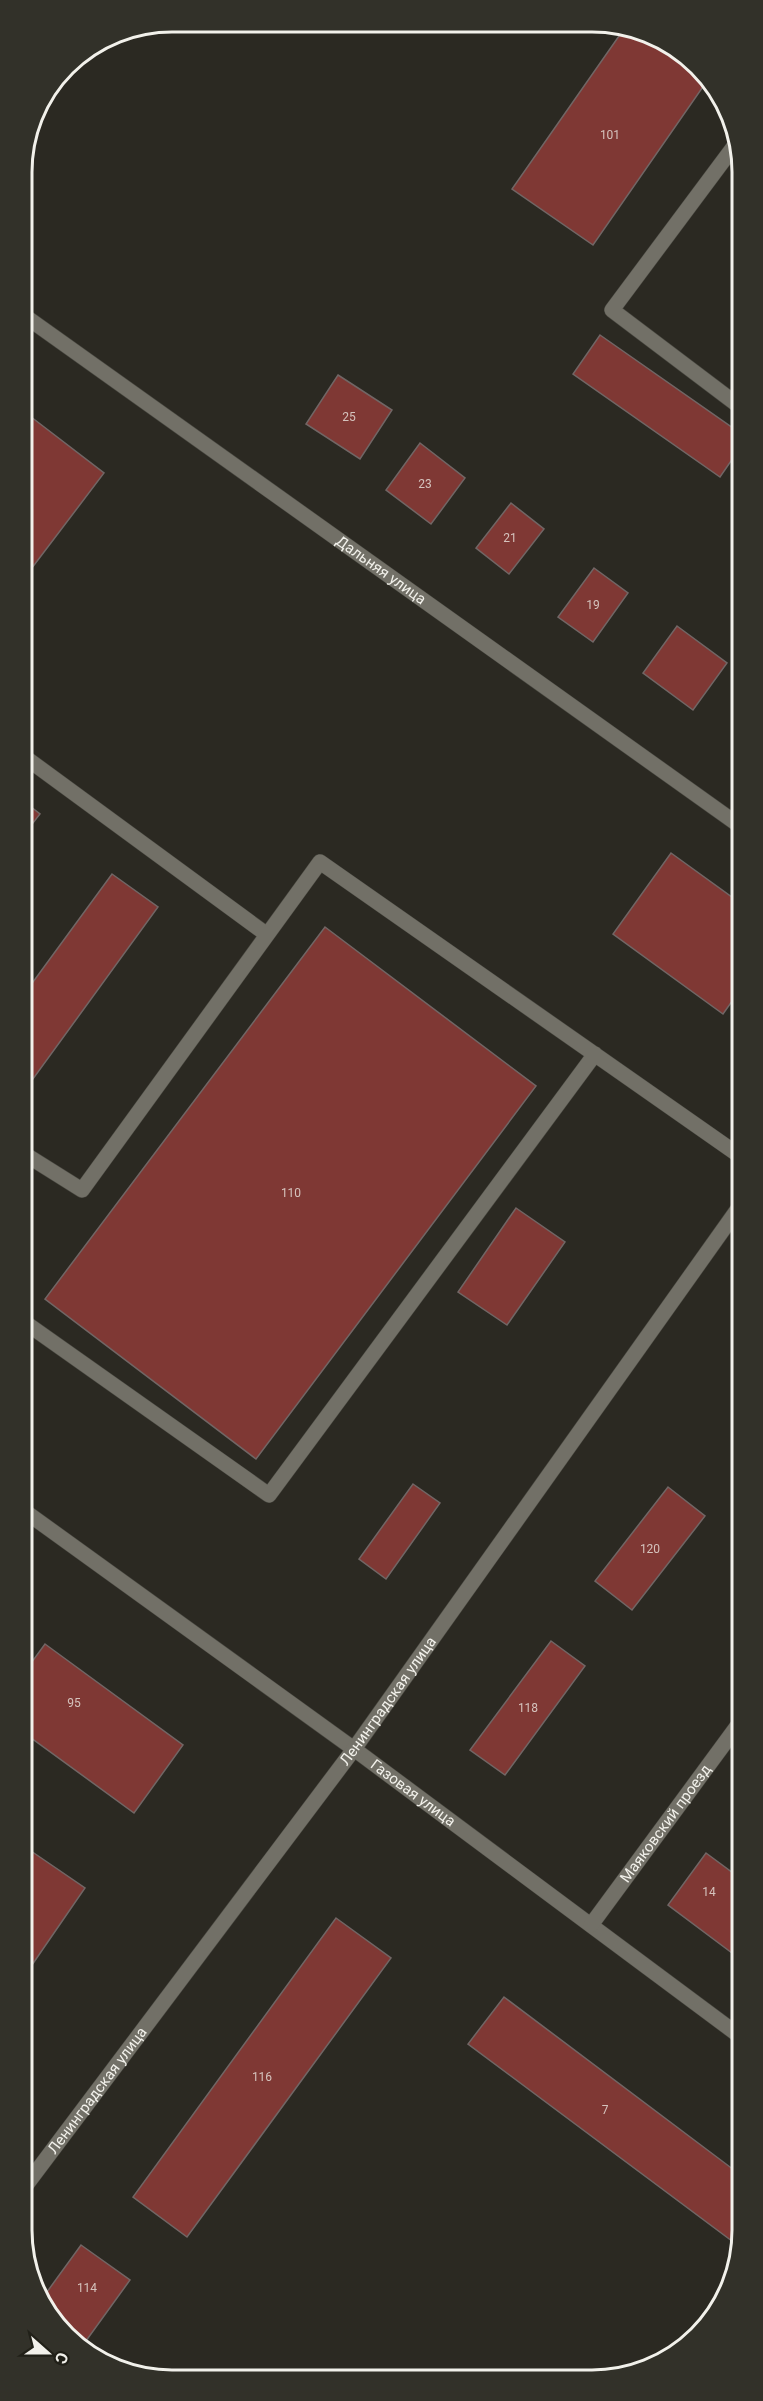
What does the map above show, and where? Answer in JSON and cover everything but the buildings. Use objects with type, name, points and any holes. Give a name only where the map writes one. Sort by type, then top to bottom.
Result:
[{"type":"street","points":[[730,152],[612,310],[732,400]]},
{"type":"street","name":"Дальняя улица","points":[[32,321],[732,820]]},
{"type":"street","points":[[32,762],[266,934]]},
{"type":"street","points":[[32,1159],[82,1190],[320,862],[732,1150]]},
{"type":"street","points":[[32,1327],[269,1495],[595,1054]]},
{"type":"street","name":"Ленинградская улица","points":[[32,2177],[354,1749],[731,1218]]},
{"type":"street","name":"Газовая улица","points":[[32,1516],[354,1749],[731,2030]]},
{"type":"street","name":"Маяковский проезд","points":[[591,1925],[731,1734]]}]
